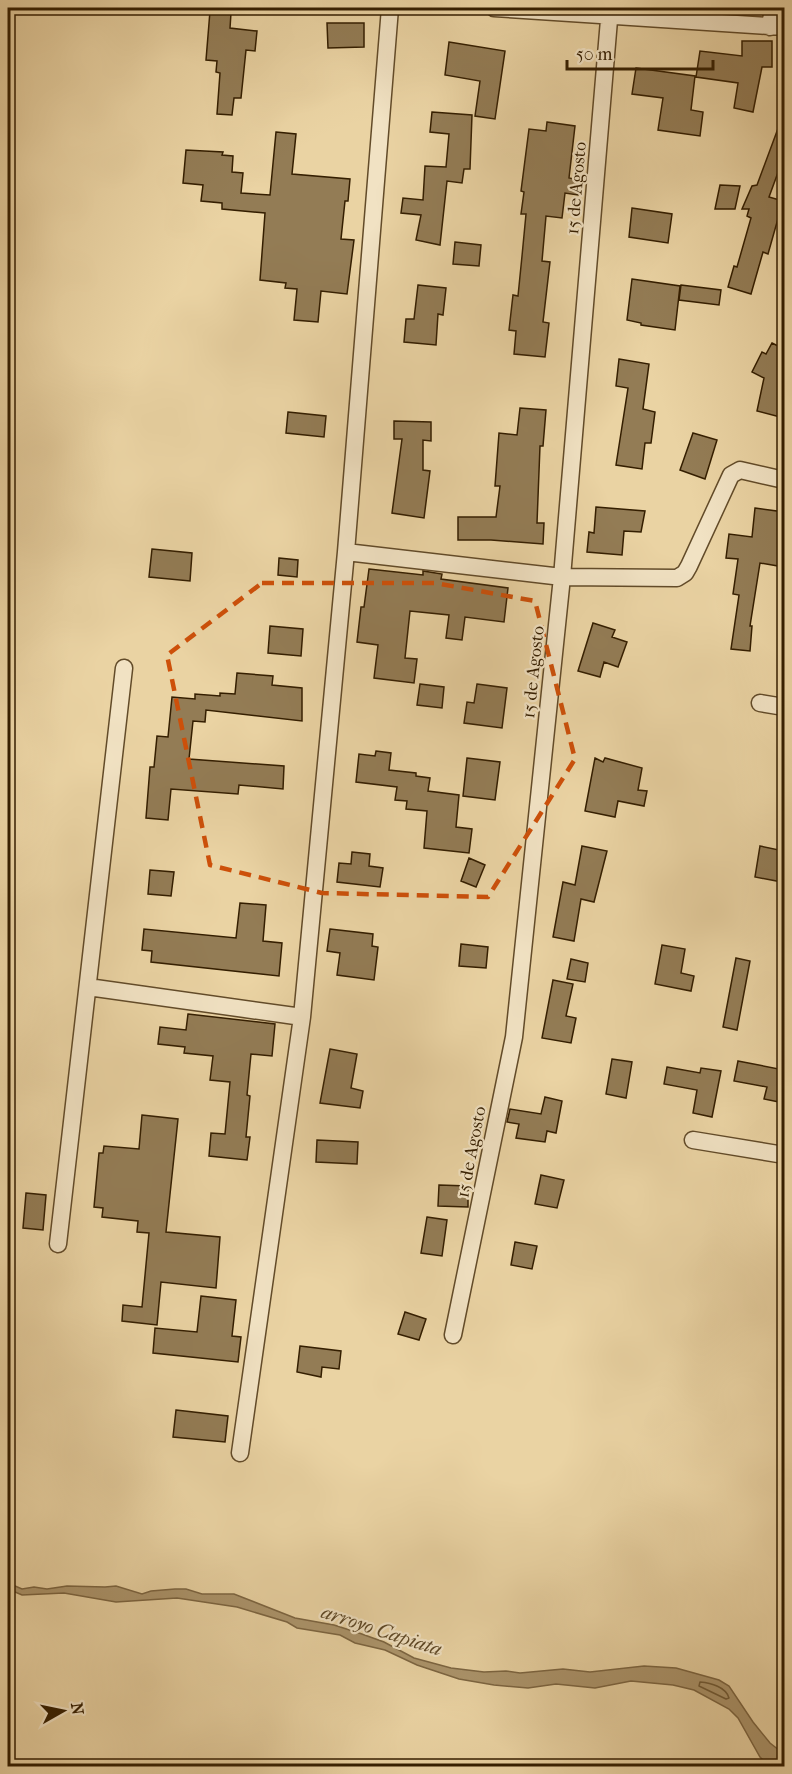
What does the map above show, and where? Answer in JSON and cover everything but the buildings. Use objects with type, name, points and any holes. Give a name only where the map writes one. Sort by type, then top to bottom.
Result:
[{"type":"street","points":[[240,1453],[302,1017],[346,552],[390,8]]},
{"type":"street","points":[[494,8],[610,11],[777,27],[773,8]]},
{"type":"street","name":"15 de Agosto","points":[[453,1335],[514,1036],[562,577],[610,11]]},
{"type":"street","points":[[346,552],[562,577],[677,578],[685,573],[689,566],[731,475],[740,470],[784,480]]},
{"type":"street","points":[[58,1244],[124,668]]},
{"type":"street","points":[[760,703],[784,707]]},
{"type":"street","points":[[88,987],[302,1017]]},
{"type":"street","points":[[693,1140],[784,1155]]},
{"type":"highlighted area","points":[[262,583],[435,583],[535,601],[575,759],[488,897],[322,893],[210,865],[167,655]]},
{"type":"water","points":[[8,1583],[22,1589],[116,1586],[142,1594],[151,1591],[186,1589],[202,1594],[234,1594],[295,1618],[334,1625],[359,1633],[384,1642],[414,1658],[451,1668],[520,1673],[563,1669],[590,1672],[644,1666],[676,1668],[719,1680],[729,1686],[753,1722],[770,1743],[784,1754],[784,1766],[769,1766],[760,1757],[738,1718],[729,1709],[694,1690],[673,1685],[631,1681],[595,1688],[556,1684],[528,1688],[494,1685],[459,1679],[417,1665],[385,1650],[355,1643],[340,1635],[297,1628],[287,1622],[237,1607],[177,1598],[116,1602],[64,1593],[22,1595],[8,1589]]},
{"type":"water label","name":"arroyo Capiata","points":[[382,1630]]}]
